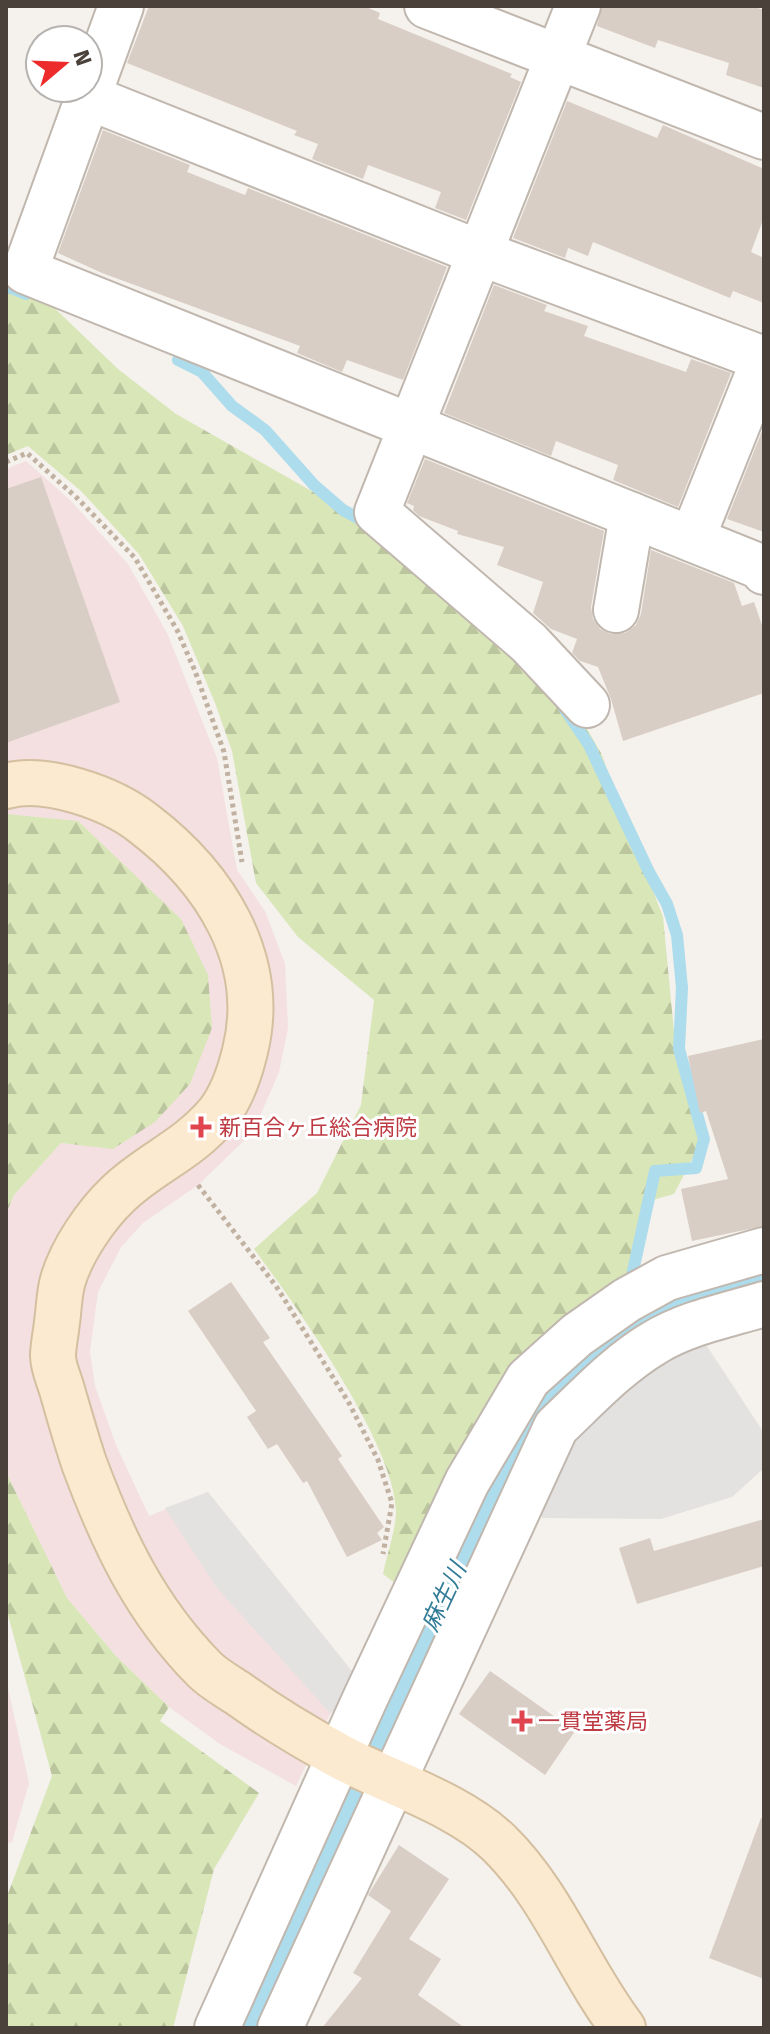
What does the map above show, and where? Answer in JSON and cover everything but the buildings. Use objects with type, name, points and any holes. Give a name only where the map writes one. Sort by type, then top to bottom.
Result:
[{"type":"street","points":[[104,53],[121,6]]},
{"type":"street","points":[[427,6],[764,137]]},
{"type":"street","points":[[578,6],[377,512],[529,643],[587,705]]},
{"type":"street","points":[[104,103],[480,253],[764,359],[692,539]]},
{"type":"street","points":[[85,104],[25,271],[763,568]]},
{"type":"street","points":[[616,610],[632,515]]},
{"type":"street","points":[[6,786],[18,783],[76,789],[144,823],[183,860],[219,901],[237,938],[251,989],[250,1033],[240,1072],[221,1110],[194,1140],[120,1192],[90,1226],[63,1280],[53,1358],[75,1438],[104,1516],[147,1600],[207,1672],[255,1706],[368,1769],[451,1810],[497,1841],[532,1883],[623,2028]]},
{"type":"street","points":[[280,2028],[467,1482],[528,1379],[577,1335],[654,1285],[688,1271],[764,1250]]},
{"type":"street","points":[[217,2028],[368,1769],[556,1427],[614,1372],[655,1342],[702,1323],[764,1304]]},
{"type":"path","points":[[6,462],[27,453],[77,498],[135,558],[177,630],[224,752],[244,869]]},
{"type":"path","points":[[169,1158],[198,1185],[276,1286],[349,1403],[386,1480],[392,1503],[386,1543]]},
{"type":"shaded area","name":"新百合ヶ丘総合病院","points":[[26,461],[71,501],[128,564],[167,633],[217,758],[237,870],[265,911],[285,964],[288,1028],[279,1072],[253,1132],[198,1185],[143,1223],[121,1247],[98,1292],[90,1351],[95,1386],[116,1445],[149,1516],[208,1492],[350,1698],[330,1714],[296,1786],[220,1744],[169,1707],[116,1656],[67,1598],[6,1472],[6,1214],[14,1195],[61,1143],[113,1148],[180,919],[131,874],[6,814],[6,469]]},
{"type":"shaded area","points":[[699,1334],[764,1433],[764,1468],[732,1497],[661,1519],[542,1518],[533,1493],[581,1416]]},
{"type":"shaded area","points":[[208,1492],[356,1676],[350,1698],[330,1713],[216,1587],[165,1508]]},
{"type":"shaded area","points":[[6,1679],[29,1783],[12,1842],[6,1844]]},
{"type":"green space","points":[[6,250],[19,274],[118,369],[176,414],[366,522],[571,701],[601,753],[663,917],[675,1042],[703,1138],[674,1194],[646,1202],[627,1275],[403,1589],[383,1574],[396,1513],[392,1485],[380,1452],[341,1377],[254,1249],[317,1193],[361,1105],[374,1000],[298,937],[256,883],[232,751],[215,703],[183,626],[139,554],[82,492],[28,446],[6,455]]},
{"type":"green space","points":[[6,814],[78,821],[181,919],[208,975],[212,1028],[190,1084],[155,1122],[113,1149],[61,1143],[14,1195],[6,1214]]},
{"type":"green space","points":[[6,1472],[67,1598],[116,1656],[169,1707],[160,1721],[259,1793],[214,1869],[173,2028],[6,2028],[6,1899],[52,1776],[6,1608]]},
{"type":"waterway","points":[[6,286],[26,294]]},
{"type":"waterway","points":[[178,360],[202,372],[232,406],[265,430],[314,485],[343,510],[367,523]]},
{"type":"waterway","points":[[564,708],[589,745],[667,904],[677,935],[682,988],[679,1049],[704,1139],[696,1168],[655,1171],[631,1280]]},
{"type":"waterway","name":"麻生川","points":[[244,2028],[492,1494],[563,1386],[595,1351],[642,1320],[694,1296],[764,1280]]},
{"type":"place","name":"新百合ヶ丘総合病院","points":[[201,1127]]},
{"type":"place","name":"一貫堂薬局","points":[[522,1721]]}]
